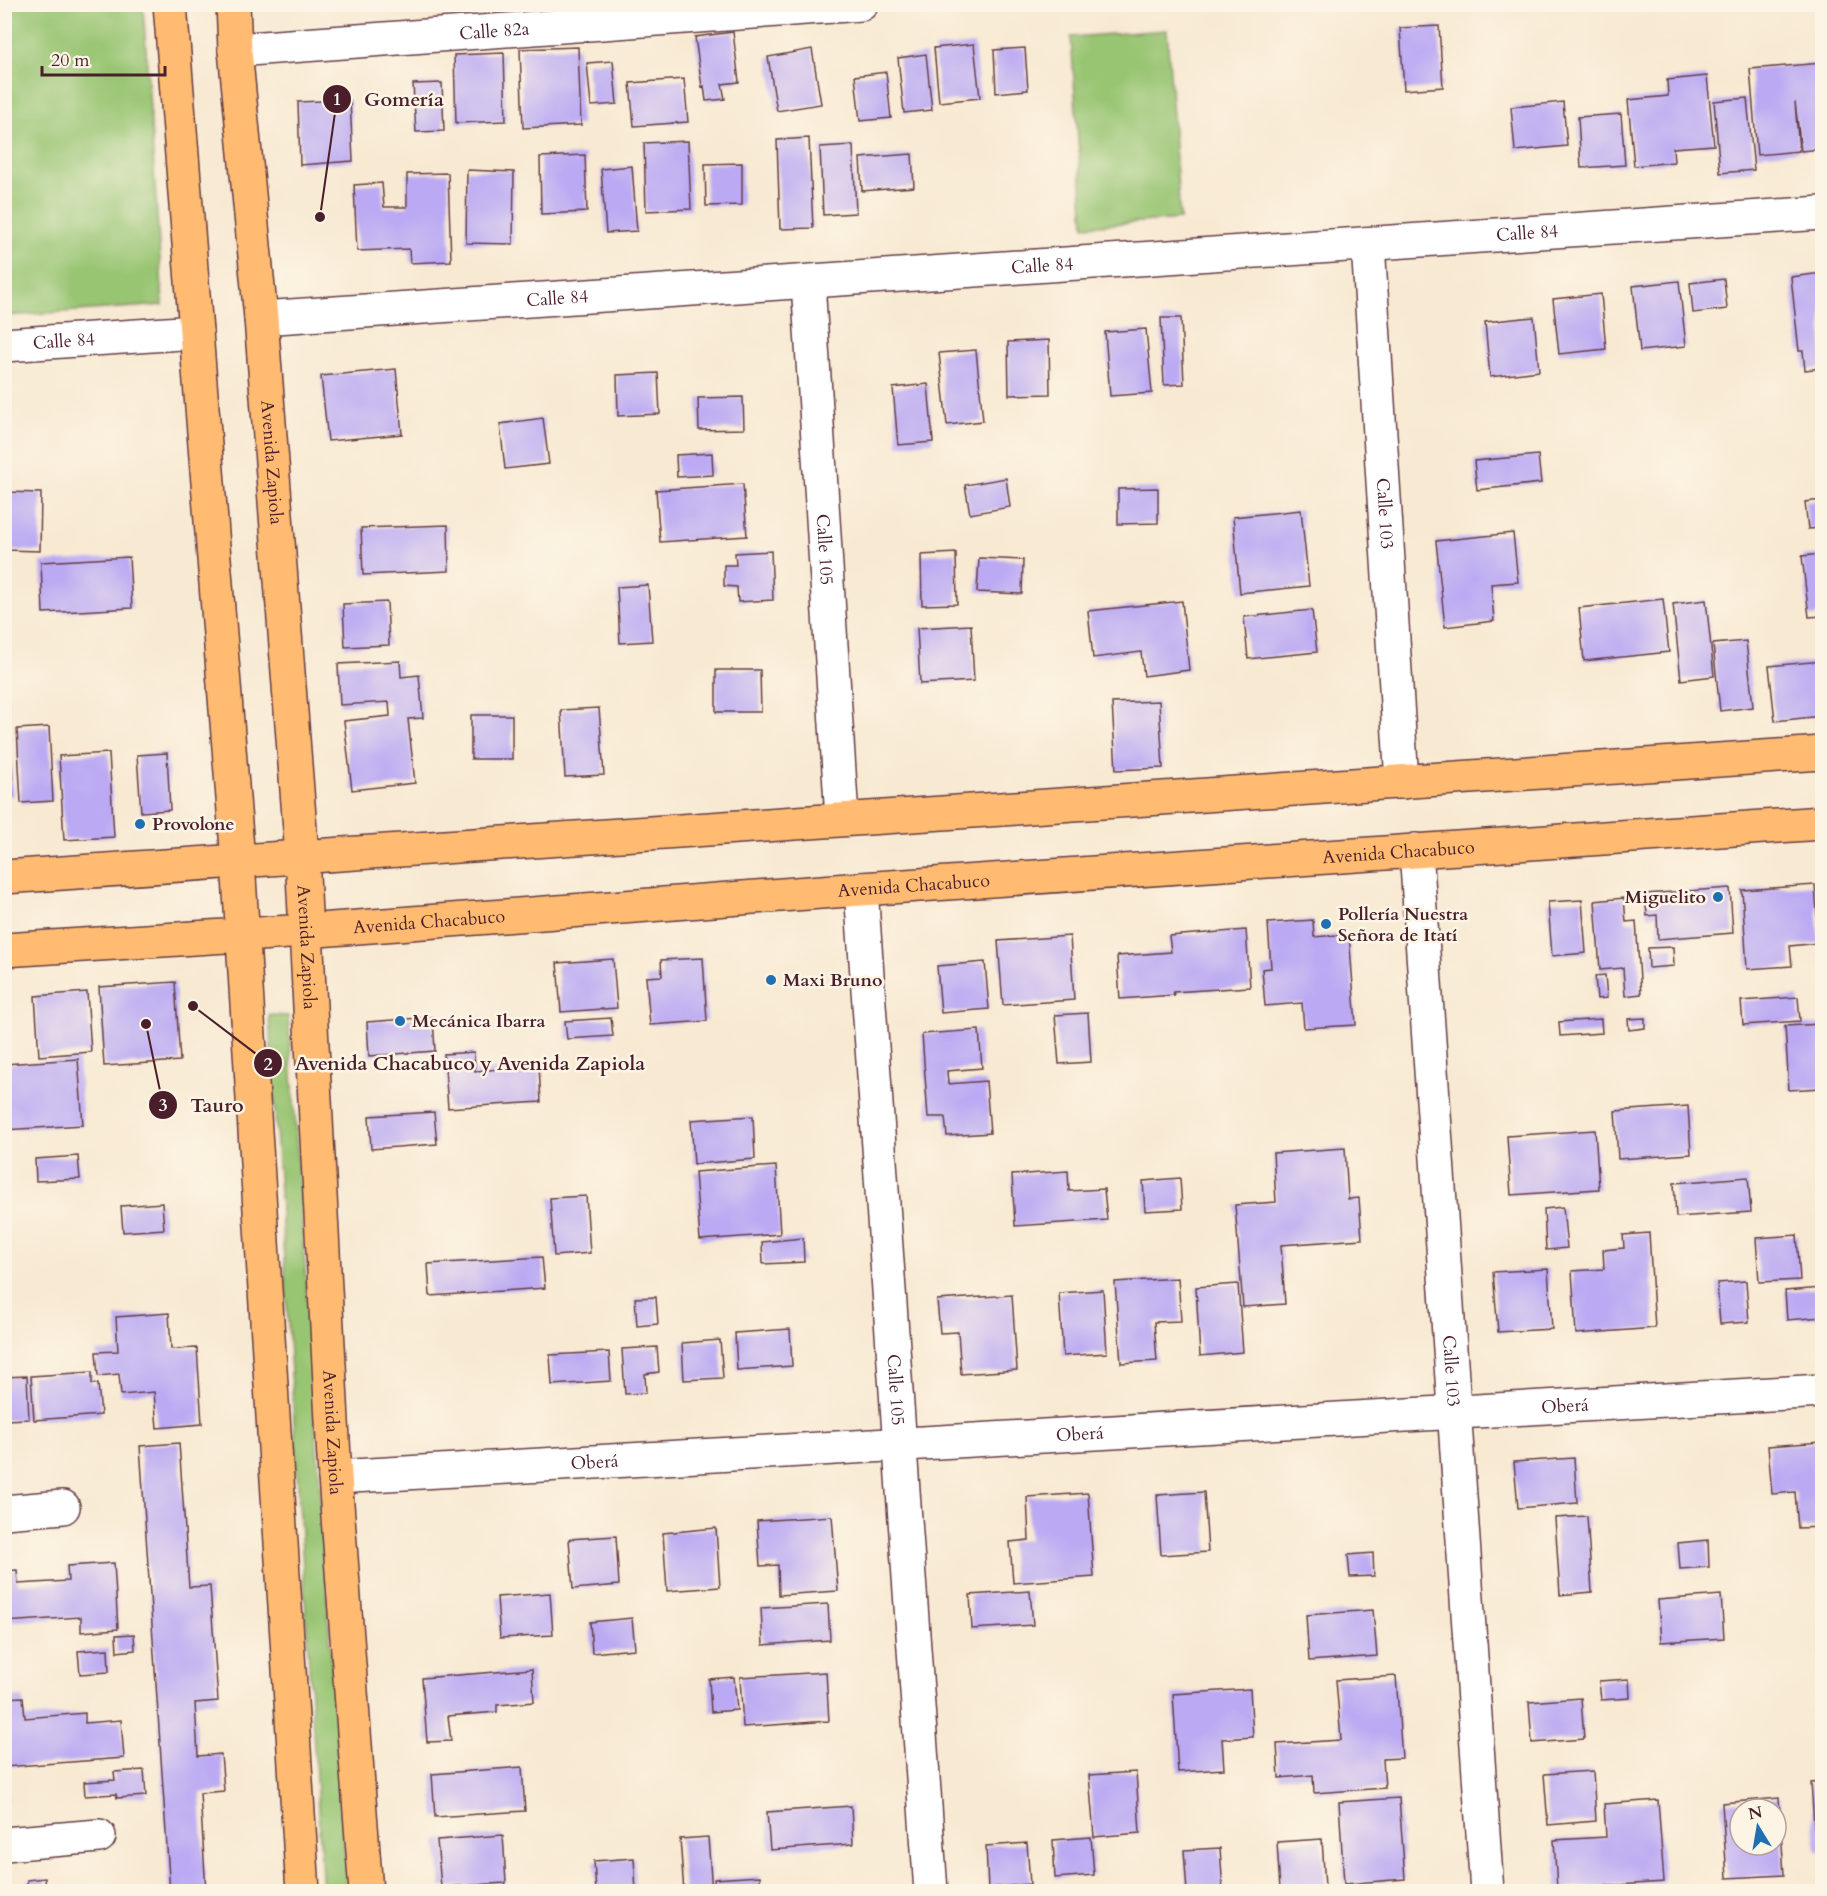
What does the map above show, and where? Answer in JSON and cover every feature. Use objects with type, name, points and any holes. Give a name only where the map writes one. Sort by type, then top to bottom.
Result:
[{"type":"main road","points":[[170,4],[238,861],[303,1892]]},
{"type":"main road","name":"Avenida Zapiola","points":[[233,4],[235,50],[261,318],[302,856],[335,1477],[366,1892]]},
{"type":"main road","points":[[4,877],[1822,753]]},
{"type":"main road","name":"Avenida Chacabuco","points":[[4,951],[1822,823]]},
{"type":"street","name":"Calle 82a","points":[[235,50],[861,4]]},
{"type":"street","name":"Calle 84","points":[[261,318],[1822,213]]},
{"type":"street","name":"Calle 103","points":[[1368,244],[1402,782]]},
{"type":"street","name":"Calle 105","points":[[808,282],[842,819]]},
{"type":"street","name":"Calle 84","points":[[4,345],[196,332]]},
{"type":"street","name":"Calle 103","points":[[1416,850],[1487,1892]]},
{"type":"street","name":"Calle 105","points":[[861,889],[931,1892]]},
{"type":"street","name":"Oberá","points":[[335,1477],[1822,1391]]},
{"type":"street","points":[[4,1512],[63,1507]]},
{"type":"street","points":[[4,1844],[99,1836]]},
{"type":"green space","points":[[5,4],[143,5],[163,305],[5,316]]},
{"type":"green space","points":[[1167,30],[1180,219],[1084,226],[1071,37]]},
{"type":"green space","points":[[269,1015],[288,1016],[347,1891],[323,1891]]},
{"type":"building","points":[[1439,26],[1443,87],[1404,90],[1400,28]]},
{"type":"building","points":[[733,32],[739,82],[722,84],[725,99],[706,101],[695,37]]},
{"type":"building","points":[[974,44],[980,98],[939,102],[934,48]]},
{"type":"building","points":[[578,47],[581,125],[523,128],[520,49]]},
{"type":"building","points":[[1025,48],[1028,90],[996,93],[994,50]]},
{"type":"building","points":[[812,49],[821,104],[777,111],[768,57]]},
{"type":"building","points":[[504,53],[506,121],[456,123],[454,55]]},
{"type":"building","points":[[926,54],[932,110],[904,113],[898,58]]},
{"type":"building","points":[[613,61],[617,104],[591,106],[587,63]]},
{"type":"building","points":[[1822,63],[1822,149],[1801,151],[1795,102],[1799,151],[1757,155],[1750,69]]},
{"type":"building","points":[[886,72],[891,118],[860,121],[855,76]]},
{"type":"building","points":[[1707,76],[1714,145],[1673,148],[1674,162],[1634,166],[1628,100],[1668,96],[1667,80]]},
{"type":"building","points":[[684,79],[688,122],[634,126],[630,83]]},
{"type":"building","points":[[442,83],[444,131],[416,132],[413,84]]},
{"type":"building","points":[[1747,98],[1754,170],[1720,173],[1714,101]]},
{"type":"building","points":[[350,100],[353,161],[300,165],[298,102]]},
{"type":"building","points":[[1563,102],[1567,146],[1515,151],[1511,107]]},
{"type":"building","points":[[1621,114],[1625,165],[1581,168],[1578,117]]},
{"type":"building","points":[[809,138],[813,228],[780,229],[777,140]]},
{"type":"building","points":[[688,141],[691,209],[646,211],[644,143]]},
{"type":"building","points":[[853,145],[856,213],[823,215],[820,147]]},
{"type":"building","points":[[912,154],[914,187],[862,191],[860,158]]},
{"type":"building","points":[[585,155],[587,212],[541,214],[540,157]]},
{"type":"building","points":[[742,163],[742,205],[706,206],[705,164]]},
{"type":"building","points":[[632,166],[637,231],[606,233],[601,169]]},
{"type":"building","points":[[467,170],[514,172],[513,244],[466,243]]},
{"type":"building","points":[[448,173],[451,261],[410,263],[409,249],[357,251],[354,185],[382,183],[384,207],[407,207],[407,174]]},
{"type":"building","points":[[1822,273],[1822,368],[1805,370],[1803,351],[1799,351],[1791,277]]},
{"type":"building","points":[[1724,279],[1727,309],[1693,313],[1690,283]]},
{"type":"building","points":[[1679,281],[1686,346],[1640,351],[1633,286]]},
{"type":"building","points":[[1601,294],[1606,349],[1559,354],[1553,299]]},
{"type":"building","points":[[1534,317],[1539,371],[1490,377],[1485,322]]},
{"type":"building","points":[[1161,318],[1181,318],[1184,384],[1164,385]]},
{"type":"building","points":[[1146,329],[1152,393],[1110,396],[1105,332]]},
{"type":"building","points":[[1049,340],[1050,394],[1009,395],[1008,342]]},
{"type":"building","points":[[976,350],[983,421],[947,425],[939,353]]},
{"type":"building","points":[[396,369],[402,434],[328,441],[321,376]]},
{"type":"building","points":[[658,373],[660,414],[618,416],[617,375]]},
{"type":"building","points":[[928,384],[933,442],[898,445],[893,388]]},
{"type":"building","points":[[743,397],[744,429],[699,430],[698,398]]},
{"type":"building","points":[[543,418],[549,464],[505,469],[500,424]]},
{"type":"building","points":[[712,453],[713,475],[677,477],[676,455]]},
{"type":"building","points":[[1538,455],[1541,483],[1477,490],[1474,461]]},
{"type":"building","points":[[1006,478],[1010,507],[970,514],[965,485]]},
{"type":"building","points":[[743,484],[747,536],[660,542],[656,490]]},
{"type":"building","points":[[1158,488],[1158,523],[1118,524],[1118,489]]},
{"type":"building","points":[[4,492],[41,493],[40,551],[4,550]]},
{"type":"building","points":[[1822,500],[1822,528],[1808,529],[1805,502]]},
{"type":"building","points":[[1301,510],[1309,586],[1240,593],[1233,517]]},
{"type":"building","points":[[448,525],[449,571],[363,575],[361,528]]},
{"type":"building","points":[[1513,533],[1518,582],[1491,584],[1494,621],[1445,627],[1436,541]]},
{"type":"building","points":[[771,551],[773,600],[738,602],[737,587],[724,586],[724,565],[736,565],[735,553]]},
{"type":"building","points":[[956,553],[957,604],[922,605],[921,555]]},
{"type":"building","points":[[1822,554],[1822,616],[1809,617],[1802,556]]},
{"type":"building","points":[[129,557],[132,608],[43,613],[41,562]]},
{"type":"building","points":[[979,558],[1023,560],[1022,594],[977,592]]},
{"type":"building","points":[[648,585],[652,641],[620,643],[617,587]]},
{"type":"building","points":[[1663,599],[1669,652],[1584,661],[1579,608]]},
{"type":"building","points":[[1706,600],[1714,676],[1681,680],[1673,604]]},
{"type":"building","points":[[1182,601],[1189,670],[1144,676],[1141,652],[1093,658],[1088,611]]},
{"type":"building","points":[[387,602],[389,645],[345,647],[343,604]]},
{"type":"building","points":[[1312,610],[1317,652],[1248,659],[1244,617]]},
{"type":"building","points":[[971,625],[974,681],[920,684],[917,628]]},
{"type":"building","points":[[1746,641],[1753,707],[1720,711],[1713,644]]},
{"type":"building","points":[[400,661],[401,677],[419,675],[423,718],[408,719],[415,783],[352,790],[344,721],[390,716],[389,702],[340,705],[338,664]]},
{"type":"building","points":[[1822,661],[1822,716],[1775,721],[1769,666]]},
{"type":"building","points":[[716,670],[760,670],[761,712],[716,712]]},
{"type":"building","points":[[8,697],[13,796],[4,796],[4,698]]},
{"type":"building","points":[[1159,701],[1163,768],[1116,770],[1112,703]]},
{"type":"building","points":[[599,708],[604,775],[565,777],[561,710]]},
{"type":"building","points":[[471,715],[512,715],[512,759],[471,759]]},
{"type":"building","points":[[49,727],[53,801],[21,803],[17,729]]},
{"type":"building","points":[[109,753],[114,837],[64,840],[59,756]]},
{"type":"building","points":[[167,753],[170,810],[141,812],[137,755]]},
{"type":"building","points":[[1815,885],[1819,943],[1790,946],[1792,966],[1747,969],[1742,890]]},
{"type":"building","points":[[1730,888],[1733,933],[1658,939],[1657,915],[1647,916],[1645,894]]},
{"type":"building","points":[[1624,898],[1626,922],[1636,921],[1641,994],[1625,996],[1623,968],[1600,970],[1595,901]]},
{"type":"building","points":[[1582,900],[1586,953],[1552,956],[1548,902]]},
{"type":"building","points":[[1313,920],[1314,937],[1349,934],[1356,1025],[1304,1028],[1302,1003],[1265,1006],[1262,969],[1271,968],[1268,923]]},
{"type":"building","points":[[1246,930],[1250,987],[1173,992],[1174,995],[1120,999],[1117,956],[1171,952],[1169,936]]},
{"type":"building","points":[[1070,936],[1074,1000],[1003,1005],[998,941]]},
{"type":"building","points":[[1673,947],[1674,966],[1649,968],[1648,948]]},
{"type":"building","points":[[703,958],[707,1021],[650,1025],[646,977],[662,976],[661,960]]},
{"type":"building","points":[[613,959],[617,1008],[561,1012],[557,963]]},
{"type":"building","points":[[985,962],[989,1009],[941,1013],[937,966]]},
{"type":"building","points":[[1605,975],[1607,998],[1597,999],[1595,976]]},
{"type":"building","points":[[175,982],[180,1061],[104,1066],[99,987]]},
{"type":"building","points":[[87,992],[91,1052],[39,1056],[35,996]]},
{"type":"building","points":[[1798,997],[1800,1021],[1743,1025],[1741,1001]]},
{"type":"building","points":[[1088,1013],[1091,1062],[1059,1064],[1055,1015]]},
{"type":"building","points":[[433,1017],[435,1051],[369,1056],[367,1022]]},
{"type":"building","points":[[611,1018],[613,1036],[567,1039],[565,1021]]},
{"type":"building","points":[[1645,1018],[1645,1028],[1629,1030],[1628,1019]]},
{"type":"building","points":[[1601,1019],[1602,1033],[1560,1036],[1559,1022]]},
{"type":"building","points":[[1822,1024],[1822,1088],[1789,1090],[1785,1026]]},
{"type":"building","points":[[979,1030],[982,1068],[947,1071],[948,1084],[986,1081],[990,1133],[947,1136],[945,1117],[928,1117],[922,1034]]},
{"type":"building","points":[[474,1052],[475,1071],[539,1066],[541,1102],[448,1108],[444,1054]]},
{"type":"building","points":[[78,1059],[83,1125],[4,1130],[4,1064]]},
{"type":"building","points":[[1688,1106],[1691,1154],[1618,1159],[1615,1111]]},
{"type":"building","points":[[434,1112],[437,1144],[371,1149],[369,1116]]},
{"type":"building","points":[[753,1116],[755,1159],[694,1164],[691,1120]]},
{"type":"building","points":[[1595,1130],[1599,1189],[1511,1195],[1507,1136]]},
{"type":"building","points":[[1345,1148],[1348,1199],[1359,1198],[1362,1239],[1281,1245],[1285,1304],[1243,1307],[1235,1205],[1276,1202],[1273,1153]]},
{"type":"building","points":[[78,1156],[80,1179],[36,1181],[35,1159]]},
{"type":"building","points":[[776,1166],[780,1234],[700,1240],[695,1172]]},
{"type":"building","points":[[1068,1171],[1069,1191],[1104,1189],[1107,1220],[1015,1226],[1012,1175]]},
{"type":"building","points":[[1748,1177],[1751,1212],[1676,1217],[1674,1183]]},
{"type":"building","points":[[1180,1178],[1182,1209],[1145,1211],[1143,1181]]},
{"type":"building","points":[[586,1196],[590,1253],[554,1256],[550,1198]]},
{"type":"building","points":[[162,1203],[164,1229],[123,1232],[121,1206]]},
{"type":"building","points":[[1563,1207],[1567,1248],[1546,1250],[1544,1209]]},
{"type":"building","points":[[1649,1233],[1655,1328],[1576,1334],[1572,1271],[1604,1269],[1603,1250],[1624,1248],[1623,1235]]},
{"type":"building","points":[[1797,1235],[1800,1280],[1759,1282],[1756,1238]]},
{"type":"building","points":[[803,1238],[804,1262],[763,1264],[762,1242]]},
{"type":"building","points":[[542,1257],[545,1288],[430,1296],[428,1264]]},
{"type":"building","points":[[1548,1269],[1552,1329],[1498,1332],[1493,1272]]},
{"type":"building","points":[[1178,1278],[1181,1321],[1154,1322],[1157,1361],[1121,1363],[1115,1282]]},
{"type":"building","points":[[1746,1281],[1749,1322],[1720,1324],[1717,1283]]},
{"type":"building","points":[[1238,1284],[1243,1352],[1200,1356],[1196,1287]]},
{"type":"building","points":[[1822,1288],[1822,1317],[1787,1320],[1785,1291]]},
{"type":"building","points":[[1103,1290],[1107,1353],[1063,1356],[1059,1293]]},
{"type":"building","points":[[1012,1295],[1017,1370],[961,1374],[958,1332],[940,1333],[937,1300]]},
{"type":"building","points":[[656,1297],[658,1324],[637,1326],[635,1298]]},
{"type":"building","points":[[169,1313],[171,1349],[197,1348],[202,1424],[157,1428],[154,1392],[121,1395],[119,1374],[98,1376],[96,1352],[118,1351],[116,1317]]},
{"type":"building","points":[[790,1329],[792,1366],[737,1370],[735,1333]]},
{"type":"building","points":[[720,1340],[723,1378],[684,1380],[682,1343]]},
{"type":"building","points":[[657,1347],[659,1372],[645,1374],[646,1393],[625,1394],[622,1349]]},
{"type":"building","points":[[609,1352],[611,1381],[552,1385],[550,1355]]},
{"type":"building","points":[[92,1372],[92,1384],[98,1384],[101,1415],[34,1420],[31,1376]]},
{"type":"building","points":[[27,1376],[29,1419],[4,1420],[4,1377]]},
{"type":"building","points":[[1822,1442],[1822,1527],[1798,1528],[1795,1492],[1772,1494],[1768,1446]]},
{"type":"building","points":[[179,1443],[189,1587],[210,1586],[218,1701],[195,1703],[198,1756],[221,1754],[224,1791],[200,1793],[206,1892],[170,1892],[140,1446]]},
{"type":"building","points":[[1574,1458],[1577,1503],[1518,1508],[1514,1462]]},
{"type":"building","points":[[1204,1492],[1208,1552],[1161,1555],[1157,1495]]},
{"type":"building","points":[[1088,1493],[1094,1577],[1013,1583],[1010,1542],[1029,1540],[1027,1497]]},
{"type":"building","points":[[832,1516],[838,1591],[779,1595],[778,1565],[760,1566],[757,1521]]},
{"type":"building","points":[[1587,1516],[1592,1592],[1560,1595],[1555,1518]]},
{"type":"building","points":[[716,1528],[720,1587],[667,1591],[663,1533]]},
{"type":"building","points":[[616,1536],[619,1585],[573,1589],[569,1539]]},
{"type":"building","points":[[1708,1540],[1709,1567],[1680,1569],[1678,1543]]},
{"type":"building","points":[[1373,1553],[1374,1576],[1350,1577],[1348,1555]]},
{"type":"building","points":[[114,1563],[118,1629],[81,1632],[81,1617],[4,1622],[4,1571],[17,1570],[18,1584],[68,1581],[67,1566]]},
{"type":"building","points":[[1030,1591],[1033,1625],[972,1629],[970,1595]]},
{"type":"building","points":[[550,1593],[553,1635],[500,1638],[497,1597]]},
{"type":"building","points":[[1721,1595],[1724,1638],[1661,1642],[1658,1600]]},
{"type":"building","points":[[828,1604],[830,1640],[763,1645],[761,1608]]},
{"type":"building","points":[[1373,1610],[1377,1656],[1309,1661],[1306,1615]]},
{"type":"building","points":[[632,1618],[635,1649],[592,1653],[590,1622]]},
{"type":"building","points":[[134,1634],[135,1650],[117,1652],[116,1635]]},
{"type":"building","points":[[108,1649],[109,1672],[80,1674],[78,1651]]},
{"type":"building","points":[[532,1669],[534,1702],[497,1705],[497,1712],[448,1716],[451,1741],[427,1742],[422,1678]]},
{"type":"building","points":[[826,1672],[829,1721],[743,1727],[740,1677]]},
{"type":"building","points":[[1396,1676],[1402,1758],[1383,1759],[1385,1788],[1314,1793],[1313,1775],[1279,1778],[1277,1744],[1341,1740],[1336,1680]]},
{"type":"building","points":[[734,1677],[737,1710],[711,1712],[709,1679]]},
{"type":"building","points":[[1629,1679],[1630,1698],[1601,1700],[1599,1681]]},
{"type":"building","points":[[1250,1689],[1253,1737],[1222,1739],[1224,1769],[1178,1772],[1173,1694]]},
{"type":"building","points":[[23,1697],[25,1718],[85,1713],[85,1723],[121,1720],[124,1758],[4,1767],[4,1698]]},
{"type":"building","points":[[1581,1698],[1584,1739],[1532,1743],[1529,1702]]},
{"type":"building","points":[[522,1767],[525,1811],[435,1817],[432,1774]]},
{"type":"building","points":[[144,1770],[146,1796],[117,1798],[116,1794],[85,1796],[84,1782],[115,1780],[114,1772]]},
{"type":"building","points":[[1593,1771],[1596,1821],[1548,1825],[1544,1774]]},
{"type":"building","points":[[1136,1772],[1140,1833],[1094,1837],[1089,1775]]},
{"type":"building","points":[[4,1782],[7,1782],[8,1802],[4,1802]]},
{"type":"building","points":[[1822,1782],[1822,1851],[1816,1851],[1811,1783]]},
{"type":"building","points":[[1399,1798],[1405,1879],[1344,1884],[1339,1802]]},
{"type":"building","points":[[1658,1800],[1664,1882],[1557,1889],[1554,1840],[1606,1837],[1604,1804]]},
{"type":"building","points":[[1728,1802],[1728,1857],[1783,1857],[1784,1875],[1727,1878],[1722,1803]]},
{"type":"building","points":[[851,1806],[853,1844],[770,1850],[767,1812]]},
{"type":"building","points":[[503,1835],[506,1883],[441,1887],[437,1840]]},
{"type":"building","points":[[708,1837],[712,1892],[684,1892],[680,1839]]},
{"type":"building","points":[[1091,1837],[1094,1875],[1055,1878],[1053,1840]]},
{"type":"building","points":[[1322,1839],[1325,1887],[1280,1890],[1277,1842]]},
{"type":"building","points":[[1027,1843],[1030,1884],[988,1888],[986,1846]]},
{"type":"building","points":[[1220,1848],[1223,1892],[1187,1892],[1184,1850]]},
{"type":"building","points":[[634,1858],[636,1892],[596,1892],[594,1861]]},
{"type":"building","points":[[760,1876],[761,1892],[715,1892],[714,1879]]},
{"type":"building","points":[[45,1878],[46,1892],[28,1892],[27,1880]]},
{"type":"place","name":"Gomería","points":[[320,217]]},
{"type":"place","name":"Provolone","points":[[140,824]]},
{"type":"place","name":"Miguelito","points":[[1718,897]]},
{"type":"place","name":"Pollería Nuestra Señora de Itatí","points":[[1326,924]]},
{"type":"place","name":"Maxi Bruno","points":[[771,980]]},
{"type":"place","name":"Avenida Chacabuco y Avenida Zapiola","points":[[193,1006]]},
{"type":"place","name":"Mecánica Ibarra","points":[[400,1021]]},
{"type":"place","name":"Tauro","points":[[146,1024]]}]
